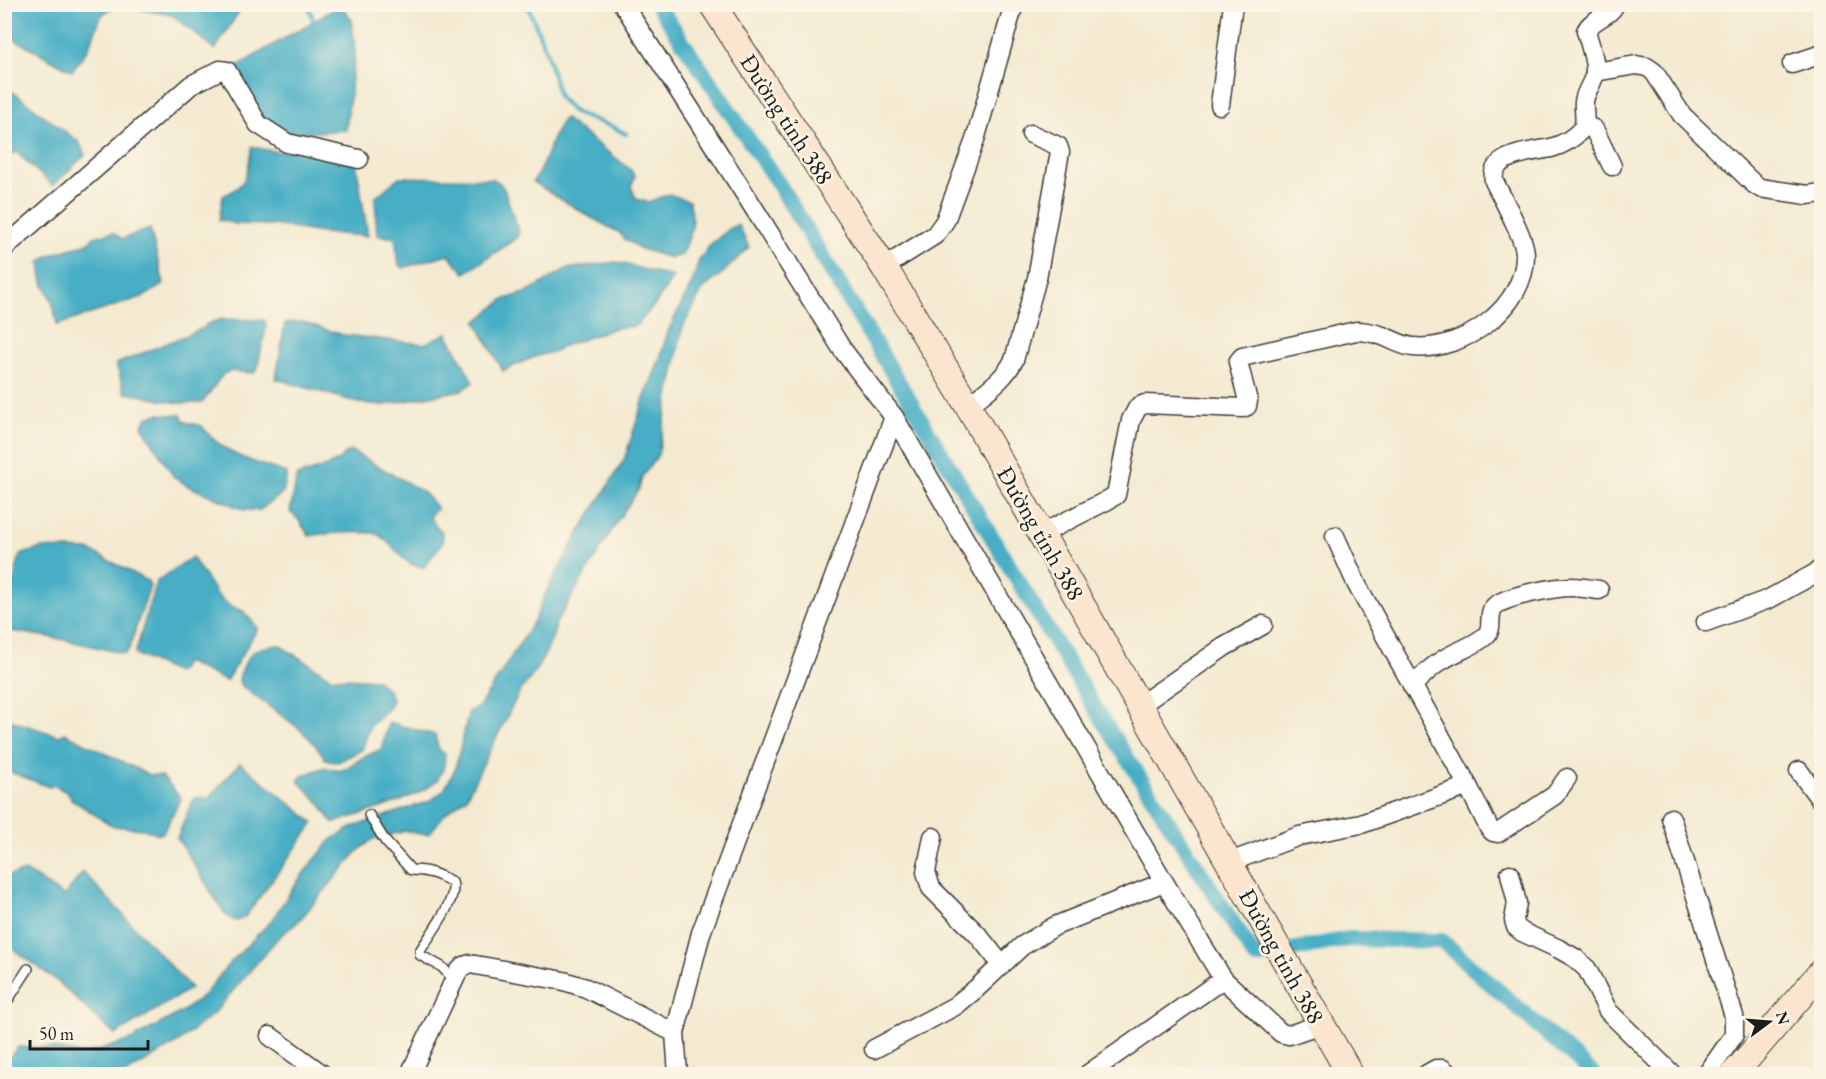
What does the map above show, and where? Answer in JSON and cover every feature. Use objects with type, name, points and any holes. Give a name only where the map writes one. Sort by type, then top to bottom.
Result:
[{"type":"main road","name":"Đường tỉnh 388","points":[[712,4],[884,267],[968,406],[1350,1074]]},
{"type":"main road","points":[[1734,1074],[1821,971]]},
{"type":"street","points":[[623,4],[842,349],[894,417],[1223,980],[1281,1034],[1289,1035],[1321,1024]]},
{"type":"street","points":[[884,267],[935,235],[945,221],[975,140],[1014,4]]},
{"type":"street","points":[[1220,105],[1233,4]]},
{"type":"street","points":[[1041,534],[1116,495],[1131,420],[1138,407],[1145,404],[1243,408],[1248,402],[1238,362],[1242,357],[1356,330],[1371,332],[1414,348],[1446,343],[1478,331],[1502,311],[1514,293],[1524,264],[1525,250],[1492,173],[1495,168],[1515,155],[1552,148],[1566,142],[1584,125],[1584,101],[1595,72],[1586,31],[1591,24],[1611,11],[1615,4]]},
{"type":"street","points":[[1792,64],[1821,54]]},
{"type":"street","points":[[1595,72],[1636,65],[1647,67],[1654,72],[1682,115],[1754,184],[1760,188],[1807,195],[1821,194]]},
{"type":"street","points":[[4,248],[191,85],[220,70],[227,71],[258,124],[287,143],[359,159]]},
{"type":"street","points":[[1584,125],[1594,129],[1612,166]]},
{"type":"street","points":[[968,406],[1003,377],[1014,360],[1037,278],[1060,152],[1058,146],[1031,134]]},
{"type":"street","points":[[678,1074],[675,1033],[701,933],[894,417]]},
{"type":"street","points":[[1335,536],[1357,585],[1489,828],[1498,833],[1555,795],[1567,778]]},
{"type":"street","points":[[1706,622],[1769,599],[1816,573],[1821,567]]},
{"type":"street","points":[[1412,686],[1443,659],[1487,635],[1491,627],[1491,612],[1499,603],[1557,588],[1599,590]]},
{"type":"street","points":[[1140,705],[1224,647],[1263,625]]},
{"type":"street","points":[[1798,771],[1821,802]]},
{"type":"street","points":[[1230,862],[1299,836],[1361,824],[1468,786]]},
{"type":"street","points":[[1671,818],[1734,1016],[1734,1035],[1707,1074]]},
{"type":"street","points":[[933,837],[926,872],[931,888],[978,935],[1001,964]]},
{"type":"street","points":[[1510,874],[1517,903],[1514,920],[1516,927],[1575,958],[1587,969],[1608,1011],[1672,1074]]},
{"type":"street","points":[[874,1049],[955,1006],[1022,946],[1055,926],[1164,882]]},
{"type":"street","points":[[410,1074],[458,972],[470,963],[564,981],[586,988],[675,1033]]},
{"type":"street","points":[[1088,1074],[1223,980]]},
{"type":"street","points":[[270,1036],[322,1074]]},
{"type":"street","points":[[1427,1074],[1437,1069],[1443,1069],[1449,1074]]},
{"type":"lane","points":[[369,815],[385,841],[411,870],[438,874],[452,882],[454,892],[449,904],[420,951],[420,955],[442,967],[450,976]]},
{"type":"lane","points":[[4,1006],[28,969]]},
{"type":"water","points":[[5,4],[243,5],[215,50],[172,15],[121,6],[113,7],[102,15],[88,49],[72,71],[5,34]]},
{"type":"water","points":[[341,5],[352,20],[355,52],[346,130],[288,134],[264,121],[234,68]]},
{"type":"water","points":[[13,92],[79,142],[85,155],[53,186],[15,151],[5,161],[5,98]]},
{"type":"water","points":[[564,118],[630,169],[635,176],[631,186],[636,199],[648,202],[669,194],[689,201],[692,217],[691,229],[682,255],[671,258],[643,250],[624,239],[620,233],[533,182]]},
{"type":"water","points":[[252,147],[279,152],[298,149],[356,162],[368,236],[322,233],[274,225],[236,224],[219,220],[223,196],[238,187],[245,177]]},
{"type":"water","points":[[399,177],[493,179],[504,189],[519,232],[517,238],[465,273],[448,254],[403,268],[399,265],[395,238],[377,235],[375,198]]},
{"type":"water","points":[[738,225],[749,247],[703,289],[682,329],[658,455],[642,477],[639,489],[556,623],[552,640],[543,658],[521,689],[466,798],[446,813],[429,834],[406,831],[373,839],[357,852],[298,922],[278,938],[214,1013],[179,1042],[125,1074],[5,1074],[4,1064],[18,1047],[52,1048],[80,1054],[104,1049],[133,1039],[183,1011],[204,995],[228,965],[271,921],[302,875],[331,840],[353,827],[430,801],[444,790],[455,769],[469,711],[479,707],[534,621],[546,592],[624,460],[668,331],[692,283],[699,260],[711,244],[732,227]]},
{"type":"water","points":[[150,229],[164,284],[145,296],[57,325],[52,301],[43,282],[40,262],[48,256],[88,243],[94,237],[113,232],[122,239]]},
{"type":"water","points":[[616,262],[673,277],[656,303],[638,324],[615,328],[534,357],[503,371],[476,322],[503,300],[528,292],[566,269]]},
{"type":"water","points":[[222,319],[264,320],[266,327],[257,370],[253,373],[231,371],[223,374],[203,402],[174,402],[125,393],[116,364]]},
{"type":"water","points":[[303,322],[343,335],[424,344],[447,333],[473,382],[462,390],[384,405],[359,403],[276,379],[285,323]]},
{"type":"water","points":[[158,414],[181,415],[185,422],[202,426],[210,436],[229,451],[287,473],[283,493],[260,510],[244,510],[188,486],[174,477],[142,426],[148,417]]},
{"type":"water","points":[[351,451],[422,491],[438,509],[430,515],[431,520],[442,532],[443,542],[424,567],[405,560],[379,535],[346,533],[309,536],[298,519],[290,512],[297,476],[337,461]]},
{"type":"water","points":[[41,548],[89,550],[148,581],[150,586],[129,649],[125,654],[61,639],[5,630],[5,616],[20,555]]},
{"type":"water","points":[[192,557],[218,596],[230,606],[243,611],[258,628],[226,681],[186,662],[177,673],[135,654],[156,582]]},
{"type":"water","points":[[279,645],[330,677],[377,680],[389,691],[392,700],[387,710],[370,726],[362,750],[338,762],[326,760],[318,748],[297,727],[240,684],[242,670],[252,653],[260,648]]},
{"type":"water","points":[[4,718],[59,736],[65,733],[149,775],[162,776],[181,798],[163,833],[112,826],[71,799],[70,794],[54,785],[49,787],[5,770]]},
{"type":"water","points":[[389,722],[435,735],[439,750],[445,754],[441,774],[429,787],[403,800],[333,823],[319,802],[298,781],[302,776],[325,767],[335,770],[345,769],[381,749]]},
{"type":"water","points":[[240,763],[314,823],[246,916],[236,921],[225,914],[177,838],[194,798],[209,798]]},
{"type":"water","points":[[25,871],[64,896],[83,872],[191,988],[115,1035],[57,981],[5,943],[5,877]]},
{"type":"waterway","points":[[308,4],[313,20]]},
{"type":"waterway","points":[[527,4],[547,53],[559,97],[575,113],[626,134]]},
{"type":"waterway","points":[[657,4],[780,186],[1093,705],[1255,957],[1348,939],[1442,941],[1593,1074]]}]
